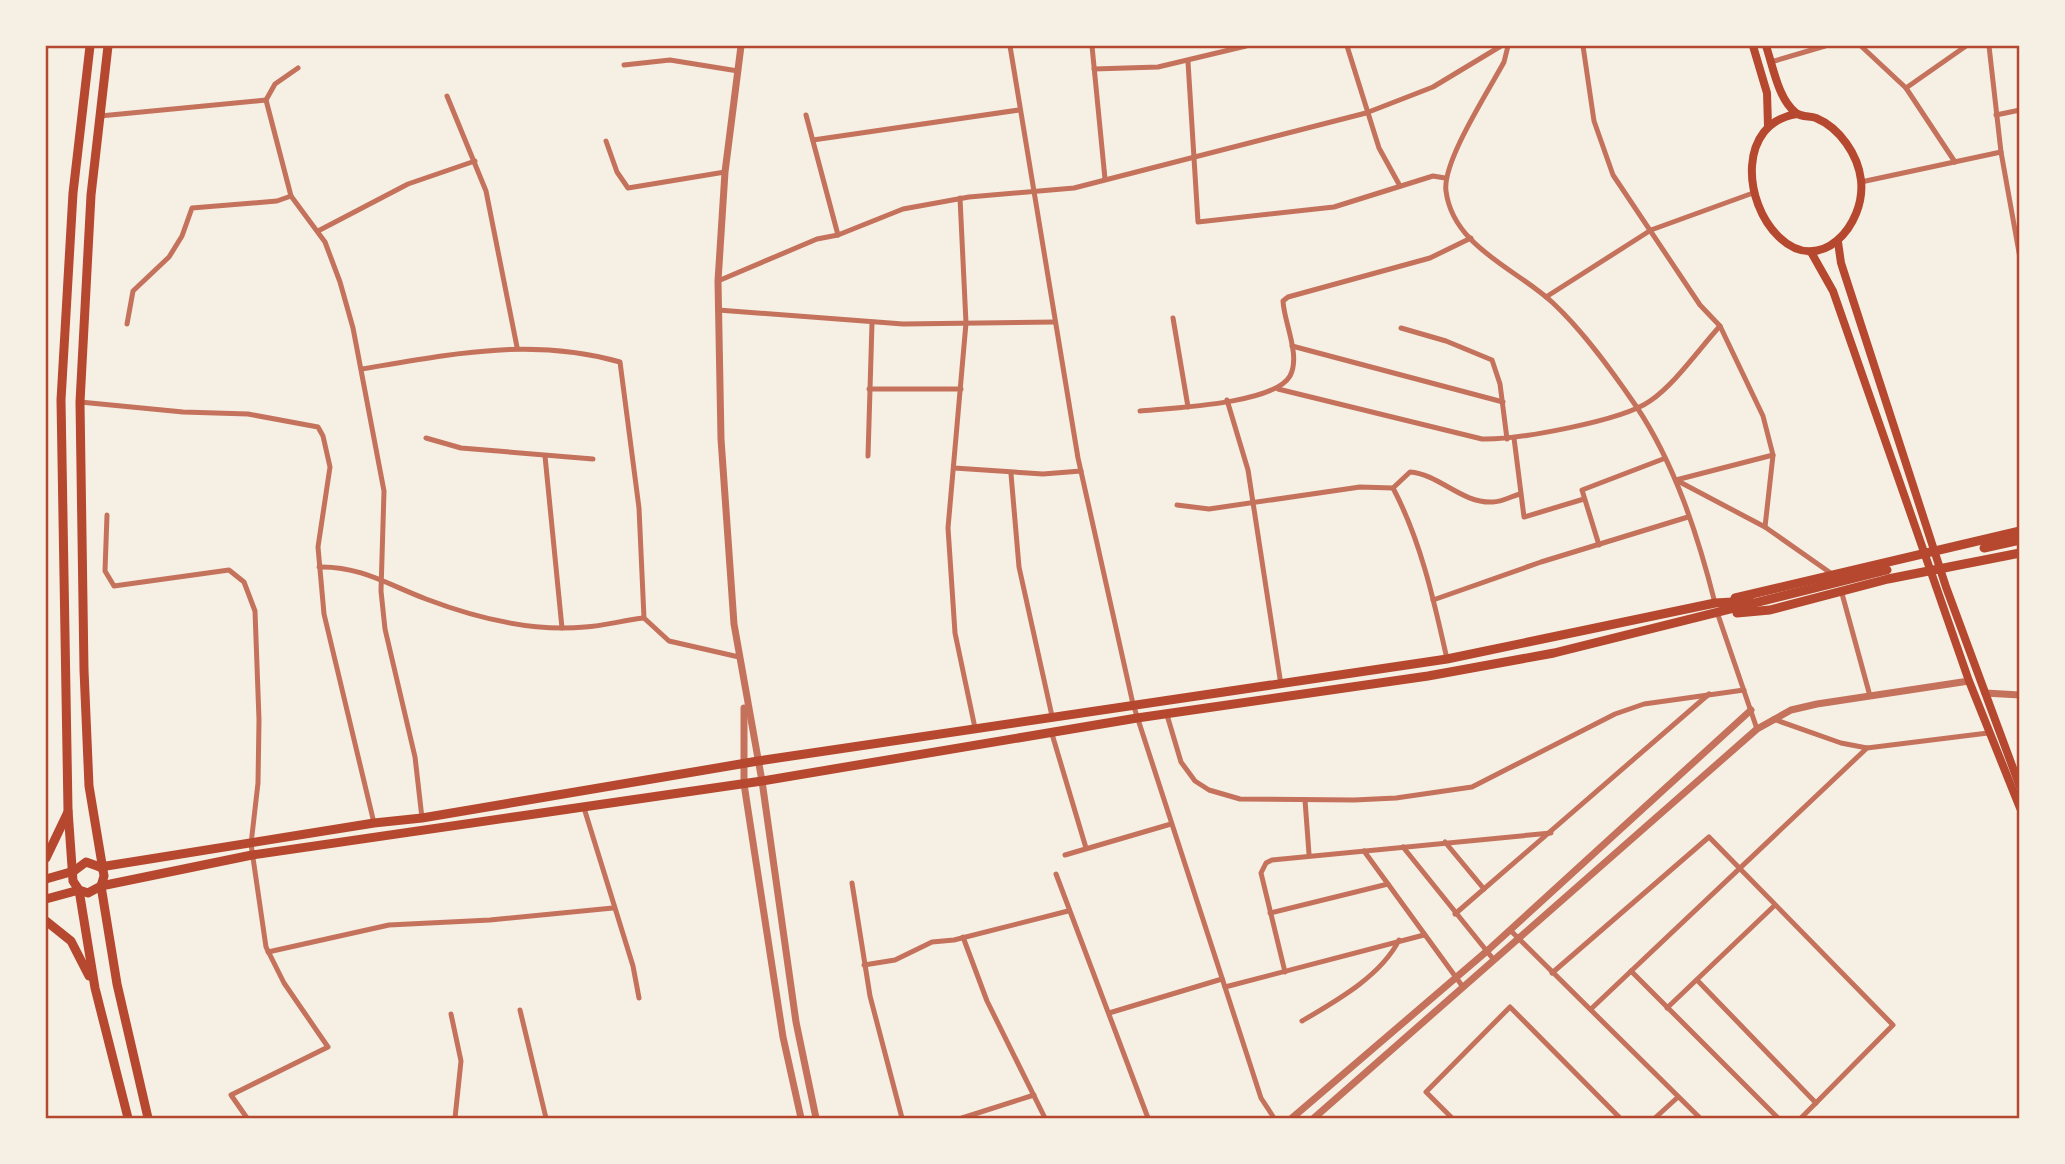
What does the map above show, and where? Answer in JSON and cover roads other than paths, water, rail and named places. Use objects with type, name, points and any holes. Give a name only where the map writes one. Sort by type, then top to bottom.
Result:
[{"type":"main road","points":[[90,46],[73,193],[61,400],[68,810],[73,881],[79,890],[95,988],[128,1118]]},
{"type":"main road","points":[[108,46],[91,195],[80,402],[84,670],[89,786],[100,867],[104,876],[101,886],[117,984],[148,1118]]},
{"type":"main road","points":[[1754,46],[1767,93],[1768,126]]},
{"type":"main road","points":[[1766,46],[1783,95],[1797,114]]},
{"type":"main road","points":[[1838,243],[1811,252],[1794,248],[1779,237],[1760,209],[1753,192],[1753,157],[1758,141],[1768,126],[1785,116],[1797,114],[1826,123],[1846,142],[1861,181],[1855,214],[1838,243],[1841,263],[1940,570],[2020,787]]},
{"type":"main road","points":[[1811,252],[1833,291],[1923,554],[1988,733],[2020,808]]},
{"type":"main road","points":[[46,879],[74,871],[86,862],[100,867],[374,823],[422,818],[744,763],[1447,660],[1715,603],[1832,573],[2020,531]]},
{"type":"main road","points":[[1984,548],[2020,540]]},
{"type":"main road","points":[[1718,615],[1770,610],[1842,590],[2020,553]]},
{"type":"main road","points":[[46,899],[79,890],[88,893],[101,886],[252,855],[744,784],[1137,718],[1555,653],[1718,615],[1765,600],[1887,570]]},
{"type":"main road","points":[[1715,603],[1765,600]]},
{"type":"main road","points":[[46,858],[68,810]]},
{"type":"main road","points":[[46,921],[71,941],[95,988]]},
{"type":"street","points":[[741,46],[725,172],[718,281],[721,439],[744,694],[762,781],[796,1022],[816,1118]]},
{"type":"street","points":[[1010,46],[1081,471],[1133,704],[1261,1098],[1274,1118]]},
{"type":"street","points":[[1093,46],[1105,179]]},
{"type":"street","points":[[1094,69],[1139,69],[1188,62],[1246,46]]},
{"type":"street","points":[[1347,46],[1366,113],[1388,168],[1400,186]]},
{"type":"street","points":[[718,281],[817,239],[838,235],[902,209],[960,198],[1074,188],[1366,113],[1433,87],[1501,46]]},
{"type":"street","points":[[1508,46],[1504,62],[1458,146],[1445,178],[1451,209],[1471,239],[1491,258],[1546,297],[1594,351],[1637,409],[1676,480],[1757,729]]},
{"type":"street","points":[[1583,46],[1600,144],[1613,175],[1700,304],[1720,326],[1763,416],[1773,455],[1765,527]]},
{"type":"street","points":[[1772,62],[1825,46]]},
{"type":"street","points":[[1861,46],[1906,88],[1955,162]]},
{"type":"street","points":[[1906,88],[1966,46]]},
{"type":"street","points":[[1989,46],[2001,152],[2020,258]]},
{"type":"street","points":[[624,65],[670,60],[738,71]]},
{"type":"street","points":[[1188,62],[1198,222],[1334,207],[1433,176],[1445,178]]},
{"type":"street","points":[[298,68],[275,84],[266,100],[291,196],[318,231],[340,282],[362,369],[384,491],[381,578],[385,629],[415,757],[422,818]]},
{"type":"street","points":[[447,96],[486,191],[517,347]]},
{"type":"street","points":[[100,116],[266,100]]},
{"type":"street","points":[[813,140],[1019,110]]},
{"type":"street","points":[[1996,115],[2020,110]]},
{"type":"street","points":[[806,115],[838,235]]},
{"type":"street","points":[[606,141],[617,172],[628,188],[725,172]]},
{"type":"street","points":[[1861,181],[2001,152]]},
{"type":"street","points":[[318,231],[408,184],[475,161]]},
{"type":"street","points":[[1546,297],[1651,230],[1753,192]]},
{"type":"street","points":[[127,324],[134,290],[169,257],[182,236],[192,208],[277,201],[291,196]]},
{"type":"street","points":[[960,198],[966,323],[948,528],[955,633],[975,728]]},
{"type":"street","points":[[1278,389],[1291,374],[1292,346],[1283,301],[1288,296],[1430,258],[1471,239]]},
{"type":"street","points":[[718,310],[872,323],[1055,322]]},
{"type":"street","points":[[1173,318],[1188,407]]},
{"type":"street","points":[[868,456],[872,323]]},
{"type":"street","points":[[1140,411],[1227,401],[1278,389],[1482,439],[1514,438],[1637,409],[1663,390],[1720,326]]},
{"type":"street","points":[[1401,328],[1485,355],[1497,369],[1507,439]]},
{"type":"street","points":[[1292,346],[1503,402]]},
{"type":"street","points":[[362,369],[517,347],[562,350],[621,362],[639,508],[644,618],[669,641],[739,657]]},
{"type":"street","points":[[869,388],[961,388]]},
{"type":"street","points":[[1227,401],[1248,470],[1281,685]]},
{"type":"street","points":[[80,402],[183,412],[248,414],[318,427],[323,436],[330,467],[318,547],[324,614],[374,823]]},
{"type":"street","points":[[426,438],[461,448],[593,459]]},
{"type":"street","points":[[1514,438],[1524,517],[1584,499]]},
{"type":"street","points":[[1676,480],[1773,455]]},
{"type":"street","points":[[545,456],[562,628]]},
{"type":"street","points":[[1599,545],[1582,490],[1663,459]]},
{"type":"street","points":[[954,468],[1011,474],[1081,471]]},
{"type":"street","points":[[1177,505],[1209,509],[1360,487],[1393,488],[1410,472],[1422,473],[1473,499],[1494,502],[1520,494]]},
{"type":"street","points":[[1011,474],[1019,567],[1052,716]]},
{"type":"street","points":[[1676,480],[1765,527],[1832,573]]},
{"type":"street","points":[[1393,488],[1404,508],[1433,600],[1447,660]]},
{"type":"street","points":[[107,515],[105,571],[114,586],[229,570],[248,589],[255,611],[259,720],[257,795],[251,844],[268,952],[284,983],[328,1047],[232,1095],[247,1118]]},
{"type":"street","points":[[1433,600],[1688,517]]},
{"type":"street","points":[[319,567],[341,566],[381,578],[426,599],[466,612],[537,628],[562,628],[644,618]]},
{"type":"street","points":[[1842,590],[1870,696]]},
{"type":"street","points":[[1314,1118],[1757,729],[1773,719],[1817,704],[1969,681]]},
{"type":"street","points":[[1167,715],[1181,762],[1195,781],[1209,790],[1240,799],[1396,798],[1472,787],[1615,714],[1644,704],[1744,691]]},
{"type":"street","points":[[1985,693],[2020,695]]},
{"type":"street","points":[[744,694],[744,784],[783,1037],[801,1118]]},
{"type":"street","points":[[1455,914],[1709,694]]},
{"type":"street","points":[[1292,1118],[1487,951],[1751,710]]},
{"type":"street","points":[[1773,719],[1841,743],[1867,748],[1988,733]]},
{"type":"street","points":[[1052,734],[1086,848]]},
{"type":"street","points":[[1591,1009],[1867,748]]},
{"type":"street","points":[[1305,800],[1310,854]]},
{"type":"street","points":[[583,808],[613,908],[634,966],[639,998]]},
{"type":"street","points":[[1065,855],[1171,824]]},
{"type":"street","points":[[1285,972],[1270,913],[1263,868],[1272,860],[1310,854],[1552,832]]},
{"type":"street","points":[[1552,973],[1709,837],[1893,1025],[1801,1118]]},
{"type":"street","points":[[1446,842],[1484,890]]},
{"type":"street","points":[[1403,847],[1494,960]]},
{"type":"street","points":[[1364,851],[1462,987]]},
{"type":"street","points":[[1056,874],[1148,1118]]},
{"type":"street","points":[[852,883],[864,965],[901,1118]]},
{"type":"street","points":[[1270,913],[1388,884]]},
{"type":"street","points":[[1667,1008],[1774,906]]},
{"type":"street","points":[[268,952],[389,925],[491,920],[613,908]]},
{"type":"street","points":[[864,965],[895,960],[933,942],[1069,911]]},
{"type":"street","points":[[1510,930],[1700,1118]]},
{"type":"street","points":[[1225,987],[1424,935]]},
{"type":"street","points":[[963,937],[987,1001],[1045,1118]]},
{"type":"street","points":[[1302,1021],[1358,984],[1391,955],[1399,940]]},
{"type":"street","points":[[1631,971],[1778,1118]]},
{"type":"street","points":[[1109,1013],[1222,979]]},
{"type":"street","points":[[1697,980],[1816,1103]]},
{"type":"street","points":[[1452,1118],[1426,1092],[1510,1007],[1620,1118]]},
{"type":"street","points":[[520,1010],[546,1118]]},
{"type":"street","points":[[451,1014],[461,1061],[455,1118]]},
{"type":"street","points":[[962,1118],[1034,1095]]},
{"type":"street","points":[[1655,1118],[1678,1097]]}]
